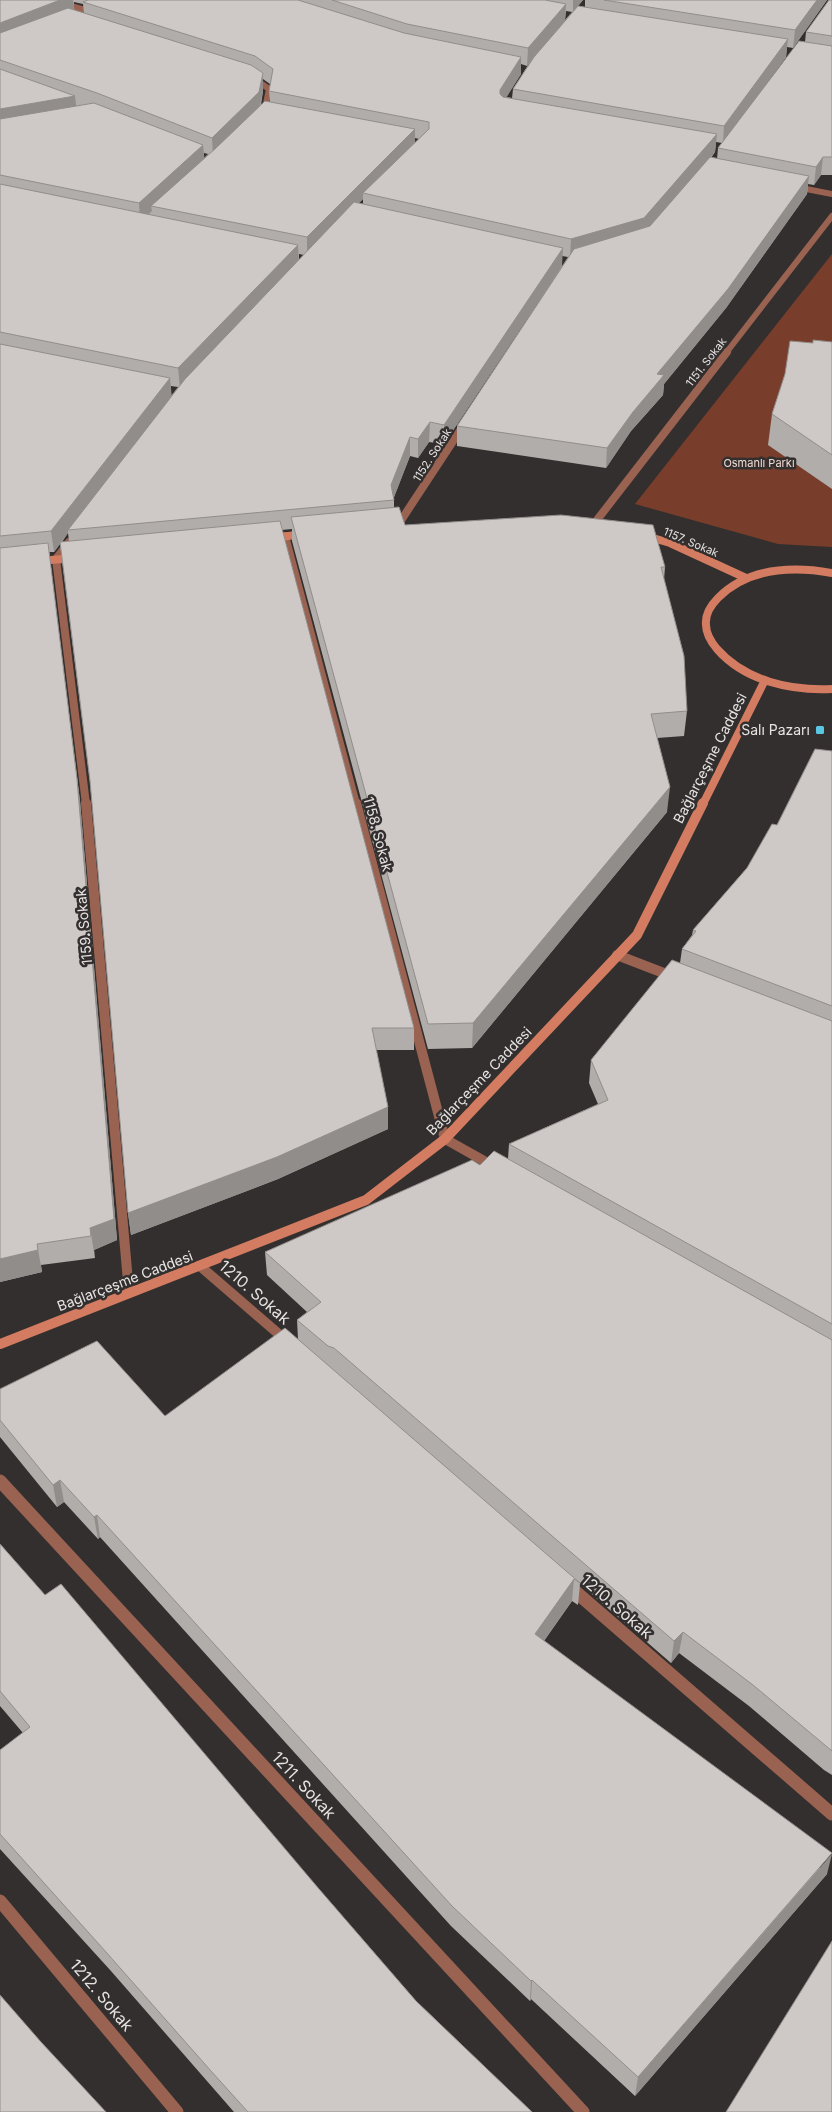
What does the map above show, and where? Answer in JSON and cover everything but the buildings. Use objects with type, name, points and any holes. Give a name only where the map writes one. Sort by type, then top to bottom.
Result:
[{"type":"street","points":[[49,0],[89,11]]},
{"type":"street","points":[[74,16],[97,8]]},
{"type":"street","points":[[244,75],[254,78],[269,89],[264,113],[256,120]]},
{"type":"street","points":[[264,113],[273,115]]},
{"type":"street","points":[[784,184],[832,194]]},
{"type":"street","name":"1151. Sokak","points":[[597,520],[832,216]]},
{"type":"street","name":"1152. Sokak","points":[[398,525],[468,419]]},
{"type":"street","points":[[588,520],[606,523]]},
{"type":"street","points":[[388,526],[408,525]]},
{"type":"street","name":"1157. Sokak","points":[[634,532],[670,543],[746,578]]},
{"type":"street","points":[[266,538],[313,534]]},
{"type":"street","points":[[56,559],[74,536]]},
{"type":"street","name":"1158. Sokak","points":[[284,536],[445,1139]]},
{"type":"street","points":[[28,561],[85,557]]},
{"type":"street","name":"1159. Sokak","points":[[56,559],[89,824],[129,1293]]},
{"type":"street","points":[[832,573],[796,569],[770,572],[746,578],[723,591],[709,608],[706,628],[715,648],[735,666],[765,680],[795,688],[832,689]]},
{"type":"street","name":"Bağlarçeşme Caddesi","points":[[0,1344],[366,1200],[445,1139],[637,935],[765,680]]},
{"type":"street","points":[[617,955],[680,979]]},
{"type":"street","points":[[445,1139],[505,1173]]},
{"type":"street","name":"1210. Sokak","points":[[200,1266],[298,1351]]},
{"type":"street","name":"1211. Sokak","points":[[0,1480],[584,2112]]},
{"type":"street","name":"1210. Sokak","points":[[561,1579],[832,1814]]},
{"type":"street","name":"1212. Sokak","points":[[0,1901],[177,2112]]},
{"type":"green space","name":"Osmanlı Parkı","points":[[832,254],[832,547],[778,544],[635,504]]},
{"type":"place","name":"Salı Pazarı","points":[[820,730]]}]
